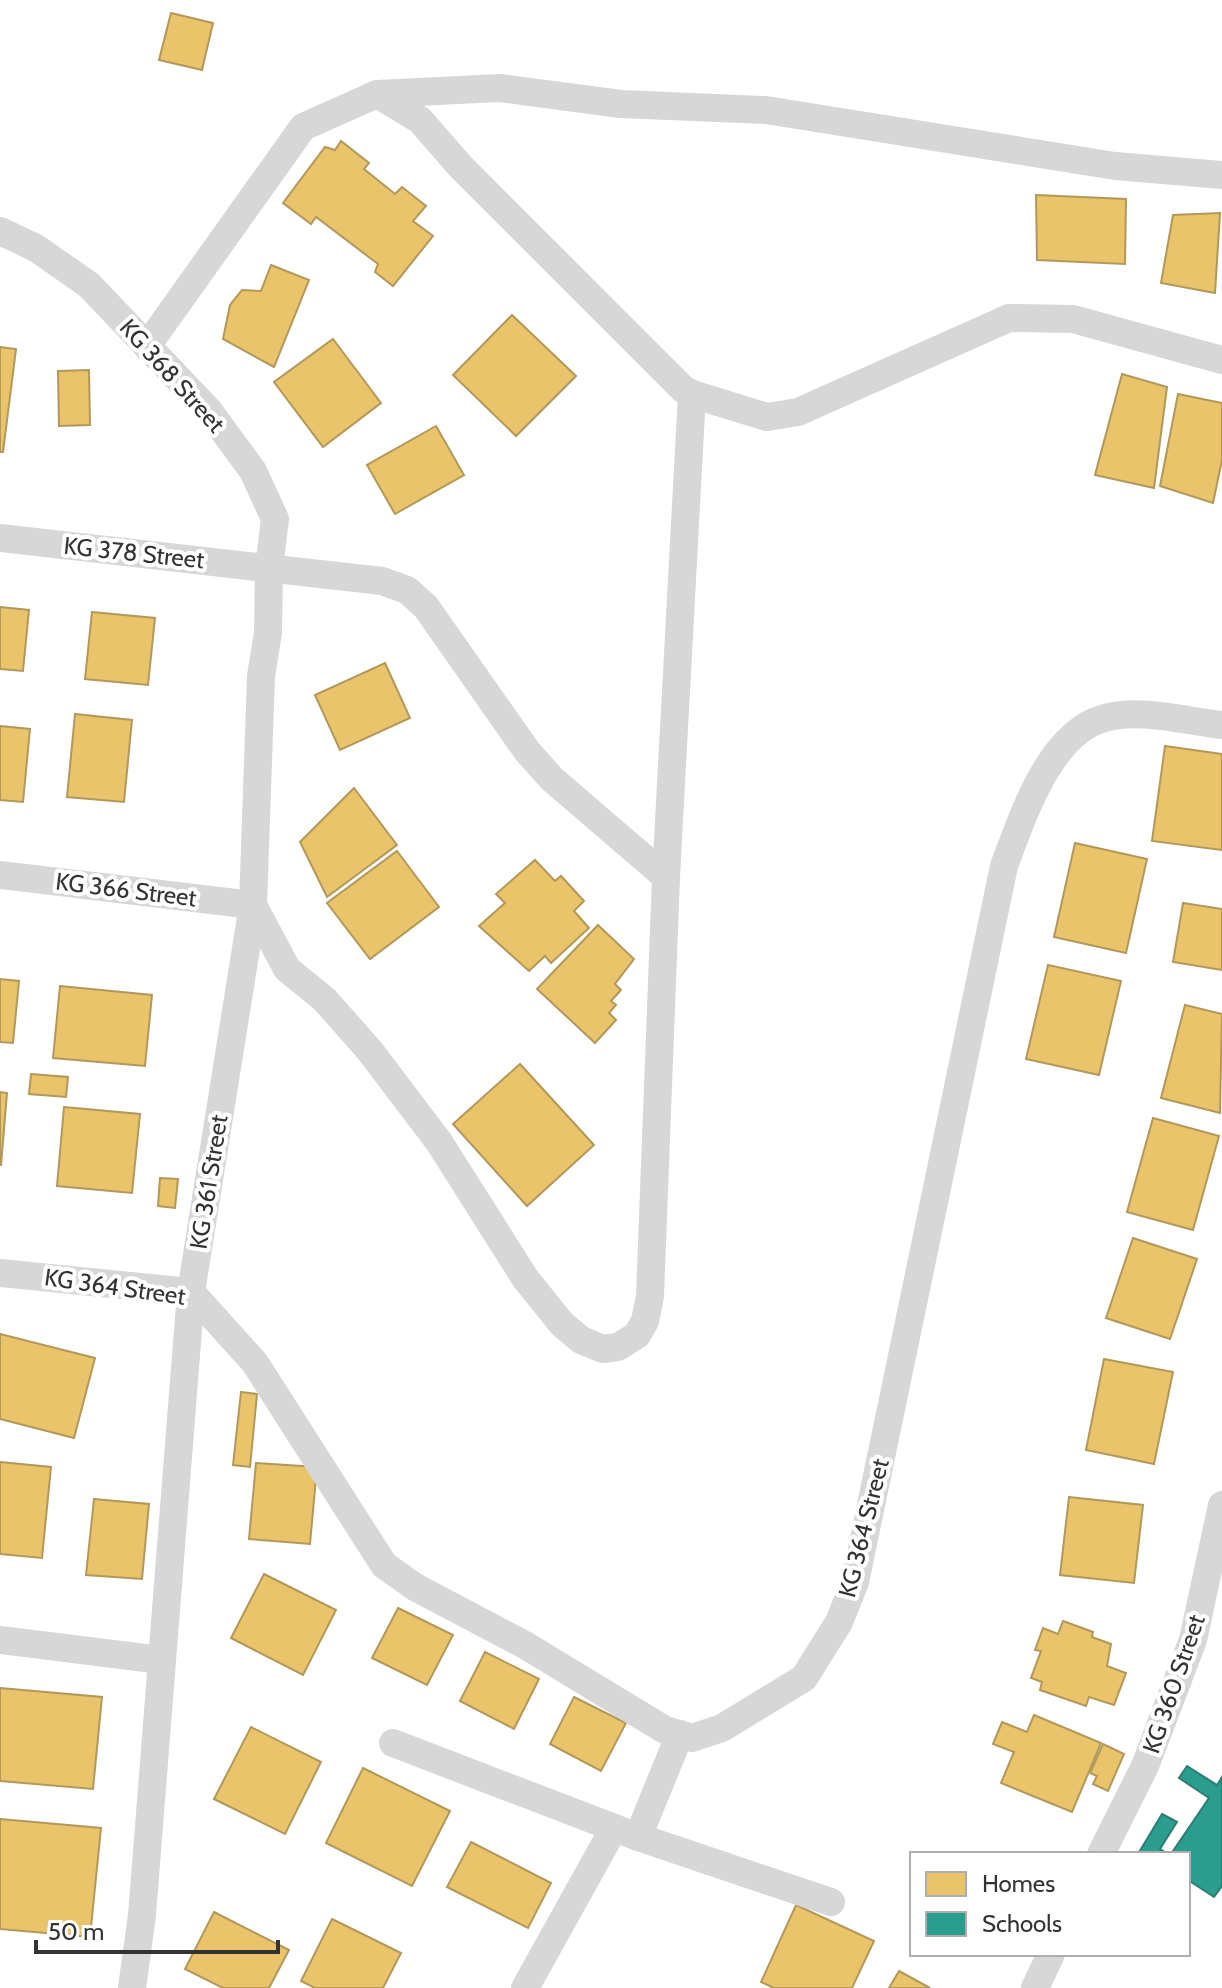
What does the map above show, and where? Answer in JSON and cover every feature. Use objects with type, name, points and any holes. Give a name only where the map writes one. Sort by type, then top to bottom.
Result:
[{"type":"street","points":[[147,346],[303,127],[377,94],[499,88],[621,104],[766,110],[1100,164],[1222,175]]},
{"type":"street","points":[[377,94],[420,120],[461,167],[683,389],[692,394],[767,417],[798,412],[1009,318],[1073,319],[1222,360]]},
{"type":"street","name":"KG 368 Street","points":[[0,231],[36,248],[89,285],[209,411],[253,471],[275,519],[269,568]]},
{"type":"street","points":[[253,905],[287,969],[325,1000],[379,1063],[439,1142],[525,1278],[552,1312],[581,1340],[603,1349],[618,1347],[637,1335],[645,1321],[650,1296],[666,877],[692,394]]},
{"type":"street","name":"KG 378 Street","points":[[0,538],[382,581],[407,590],[426,607],[527,751],[552,779],[666,877]]},
{"type":"street","name":"KG 361 Street","points":[[132,1988],[142,1915],[191,1292],[253,905],[256,768],[261,676],[268,633],[269,568]]},
{"type":"street","name":"KG 364 Street","points":[[0,1273],[191,1292],[255,1363],[384,1565],[415,1587],[525,1645],[665,1730],[692,1738],[722,1728],[804,1678],[839,1622],[855,1582],[1004,866],[1033,789],[1081,730],[1104,718],[1141,715],[1222,725]]},
{"type":"street","name":"KG 366 Street","points":[[0,875],[253,905]]},
{"type":"street","name":"KG 360 Street","points":[[1102,1852],[1145,1766],[1193,1640],[1222,1505]]},
{"type":"street","points":[[0,1640],[161,1660]]},
{"type":"street","points":[[525,1988],[626,1833],[680,1734]]},
{"type":"street","points":[[393,1743],[626,1833],[831,1902]]},
{"type":"street","points":[[1035,1988],[1050,1956]]},
{"type":"building: Homes","points":[[171,13],[213,23],[202,70],[159,60]]},
{"type":"building: Homes","points":[[341,141],[369,163],[364,169],[395,194],[402,187],[426,206],[413,221],[433,236],[393,286],[375,272],[378,264],[316,217],[311,224],[283,203],[325,147],[335,150]]},
{"type":"building: Homes","points":[[1036,195],[1126,199],[1125,264],[1037,260]]},
{"type":"building: Homes","points":[[1220,213],[1215,293],[1161,283],[1173,215]]},
{"type":"building: Homes","points":[[271,265],[309,280],[274,367],[223,339],[230,305],[242,290],[261,291]]},
{"type":"building: Homes","points":[[512,315],[576,376],[516,436],[453,375]]},
{"type":"building: Homes","points":[[333,339],[381,403],[323,447],[274,382]]},
{"type":"building: Homes","points":[[0,347],[16,349],[3,452],[0,452]]},
{"type":"building: Homes","points":[[89,370],[90,425],[59,426],[58,371]]},
{"type":"building: Homes","points":[[1122,374],[1167,387],[1154,488],[1095,475]]},
{"type":"building: Homes","points":[[1178,394],[1222,403],[1222,460],[1213,503],[1160,486]]},
{"type":"building: Homes","points":[[436,426],[464,475],[395,514],[367,465]]},
{"type":"building: Homes","points":[[0,607],[29,610],[23,671],[0,669]]},
{"type":"building: Homes","points":[[92,612],[155,618],[148,685],[85,679]]},
{"type":"building: Homes","points":[[385,663],[410,718],[340,750],[315,695]]},
{"type":"building: Homes","points":[[75,714],[132,720],[124,802],[67,797]]},
{"type":"building: Homes","points":[[0,726],[30,729],[23,802],[0,800]]},
{"type":"building: Homes","points":[[1165,746],[1222,754],[1222,850],[1152,841]]},
{"type":"building: Homes","points":[[354,788],[397,845],[327,897],[300,842]]},
{"type":"building: Homes","points":[[1075,843],[1147,859],[1126,953],[1054,937]]},
{"type":"building: Homes","points":[[397,851],[439,907],[370,959],[327,903]]},
{"type":"building: Homes","points":[[535,860],[555,881],[561,876],[584,901],[574,911],[589,928],[551,963],[545,956],[529,971],[479,926],[505,903],[496,894]]},
{"type":"building: Homes","points":[[1183,903],[1222,909],[1222,970],[1173,962]]},
{"type":"building: Homes","points":[[598,925],[634,959],[615,984],[621,990],[611,1001],[616,1005],[609,1013],[616,1020],[595,1043],[537,989]]},
{"type":"building: Homes","points":[[1048,965],[1121,981],[1099,1075],[1026,1059]]},
{"type":"building: Homes","points":[[0,979],[19,981],[13,1043],[0,1042]]},
{"type":"building: Homes","points":[[60,986],[152,995],[145,1066],[53,1058]]},
{"type":"building: Homes","points":[[1185,1005],[1222,1014],[1220,1113],[1161,1098]]},
{"type":"building: Homes","points":[[520,1064],[594,1145],[527,1206],[453,1124]]},
{"type":"building: Homes","points":[[31,1074],[68,1077],[66,1097],[29,1094]]},
{"type":"building: Homes","points":[[0,1092],[7,1093],[1,1165],[0,1165]]},
{"type":"building: Homes","points":[[64,1107],[140,1114],[132,1193],[57,1186]]},
{"type":"building: Homes","points":[[1153,1118],[1219,1136],[1193,1230],[1127,1212]]},
{"type":"building: Homes","points":[[160,1178],[178,1179],[175,1208],[158,1206]]},
{"type":"building: Homes","points":[[1133,1238],[1197,1259],[1170,1339],[1106,1318]]},
{"type":"building: Homes","points":[[0,1334],[95,1358],[74,1438],[0,1419]]},
{"type":"building: Homes","points":[[1104,1359],[1173,1372],[1154,1464],[1086,1450]]},
{"type":"building: Homes","points":[[241,1392],[257,1394],[250,1467],[233,1465]]},
{"type":"building: Homes","points":[[0,1462],[51,1467],[42,1558],[0,1554]]},
{"type":"building: Homes","points":[[256,1463],[317,1467],[310,1544],[249,1539]]},
{"type":"building: Homes","points":[[1069,1497],[1143,1505],[1134,1583],[1060,1575]]},
{"type":"building: Homes","points":[[94,1499],[149,1504],[142,1579],[86,1575]]},
{"type":"building: Homes","points":[[264,1574],[336,1610],[303,1675],[231,1638]]},
{"type":"building: Homes","points":[[398,1608],[453,1635],[427,1685],[372,1658]]},
{"type":"building: Homes","points":[[1063,1621],[1093,1632],[1092,1637],[1111,1644],[1107,1666],[1126,1673],[1114,1705],[1089,1697],[1086,1706],[1040,1690],[1042,1682],[1031,1678],[1041,1651],[1035,1650],[1043,1628],[1058,1634]]},
{"type":"building: Homes","points":[[485,1652],[539,1679],[514,1729],[460,1701]]},
{"type":"building: Homes","points":[[0,1688],[102,1697],[93,1789],[0,1781]]},
{"type":"building: Homes","points":[[574,1697],[626,1723],[601,1771],[550,1744]]},
{"type":"building: Homes","points":[[1034,1715],[1101,1743],[1072,1812],[1001,1783],[1014,1752],[993,1744],[1002,1722],[1027,1732]]},
{"type":"building: Homes","points":[[251,1727],[321,1762],[285,1834],[214,1799]]},
{"type":"building: Homes","points":[[1103,1744],[1124,1754],[1108,1791],[1093,1784],[1097,1776],[1090,1773]]},
{"type":"building: Homes","points":[[363,1768],[450,1811],[412,1886],[326,1843]]},
{"type":"building: Homes","points":[[0,1819],[101,1828],[90,1937],[0,1929]]},
{"type":"building: Homes","points":[[471,1842],[551,1883],[528,1928],[447,1887]]},
{"type":"building: Homes","points":[[796,1905],[874,1941],[852,1988],[774,1988],[761,1982]]},
{"type":"building: Homes","points":[[214,1912],[289,1950],[269,1988],[223,1988],[185,1969]]},
{"type":"building: Homes","points":[[332,1919],[401,1953],[383,1988],[315,1988],[301,1981]]},
{"type":"building: Homes","points":[[899,1971],[930,1988],[889,1988]]},
{"type":"building: Schools","points":[[1187,1766],[1217,1785],[1222,1777],[1222,1886],[1214,1897],[1190,1881],[1190,1852],[1172,1852],[1209,1798],[1179,1778]]},
{"type":"building: Schools","points":[[1162,1814],[1177,1822],[1160,1849],[1165,1852],[1139,1852]]}]
